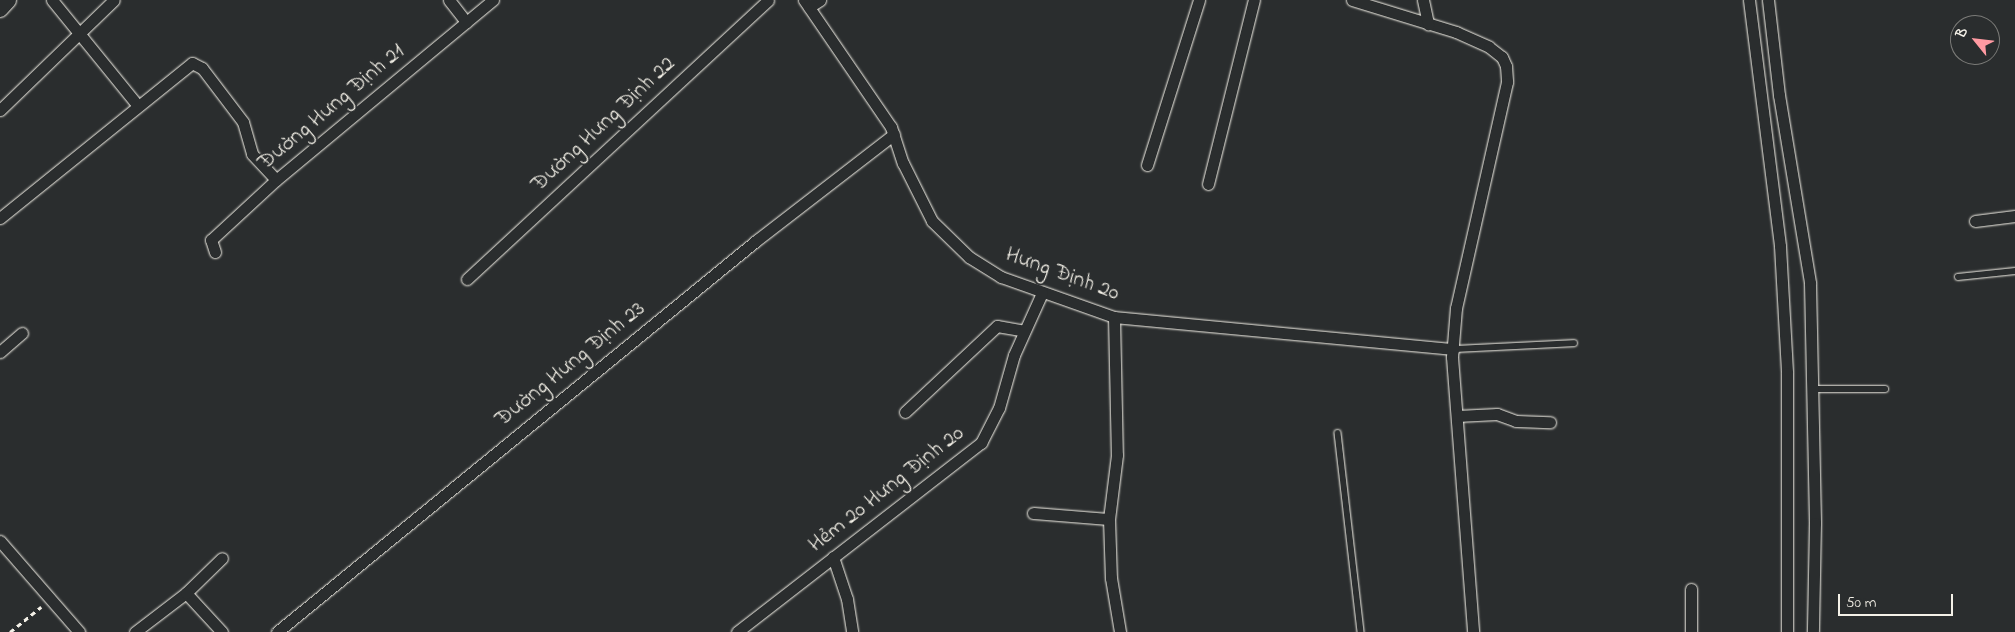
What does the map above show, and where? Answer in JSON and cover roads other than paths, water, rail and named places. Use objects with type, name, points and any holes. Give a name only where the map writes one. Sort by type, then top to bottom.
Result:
[{"type":"street","points":[[0,9],[8,0]]},
{"type":"street","points":[[52,0],[79,36],[138,106]]},
{"type":"street","points":[[0,110],[79,36],[114,0]]},
{"type":"street","points":[[449,0],[466,22]]},
{"type":"street","name":"Đường Hưng Định 21","points":[[215,252],[211,240],[276,180],[492,0]]},
{"type":"street","name":"Đường Hưng Định 22","points":[[468,279],[768,0]]},
{"type":"street","points":[[807,4],[820,0]]},
{"type":"street","points":[[1147,165],[1199,0]]},
{"type":"street","points":[[1208,184],[1254,0]]},
{"type":"street","points":[[1352,0],[1428,24],[1489,47],[1502,56],[1506,66],[1507,82],[1456,308],[1453,350],[1472,632]]},
{"type":"street","points":[[1423,0],[1428,24]]},
{"type":"street","points":[[1749,0],[1782,276],[1787,373],[1787,632]]},
{"type":"street","points":[[1768,0],[1779,95],[1810,283],[1813,389],[1813,632]]},
{"type":"street","name":"Hưng Định 20","points":[[807,4],[894,134],[919,200],[932,221],[969,257],[1001,277],[1114,317],[1453,350]]},
{"type":"street","points":[[0,218],[192,63],[196,64],[243,122],[252,154],[276,180]]},
{"type":"street","name":"Đường Hưng Định 23","points":[[277,632],[727,265],[894,134]]},
{"type":"street","points":[[1975,221],[2015,216]]},
{"type":"street","name":"Hẻm 20 Hưng Định 20","points":[[737,632],[981,443],[999,408],[1024,331],[1042,293]]},
{"type":"street","points":[[1114,317],[1117,455],[1109,519],[1111,578],[1120,632]]},
{"type":"street","points":[[904,412],[997,326],[1024,331]]},
{"type":"street","points":[[0,352],[22,333]]},
{"type":"street","points":[[1457,416],[1497,414],[1516,421],[1550,422]]},
{"type":"street","points":[[1033,513],[1109,519]]},
{"type":"street","points":[[0,541],[78,632]]},
{"type":"street","points":[[833,557],[847,599],[852,632]]},
{"type":"street","points":[[135,632],[186,593],[222,558]]},
{"type":"street","points":[[1691,588],[1691,632]]},
{"type":"street","points":[[186,593],[222,632]]},
{"type":"lane","points":[[1958,277],[2015,271]]},
{"type":"lane","points":[[1453,350],[1574,343]]},
{"type":"lane","points":[[1813,389],[1885,389]]},
{"type":"lane","points":[[1338,433],[1361,632]]}]
